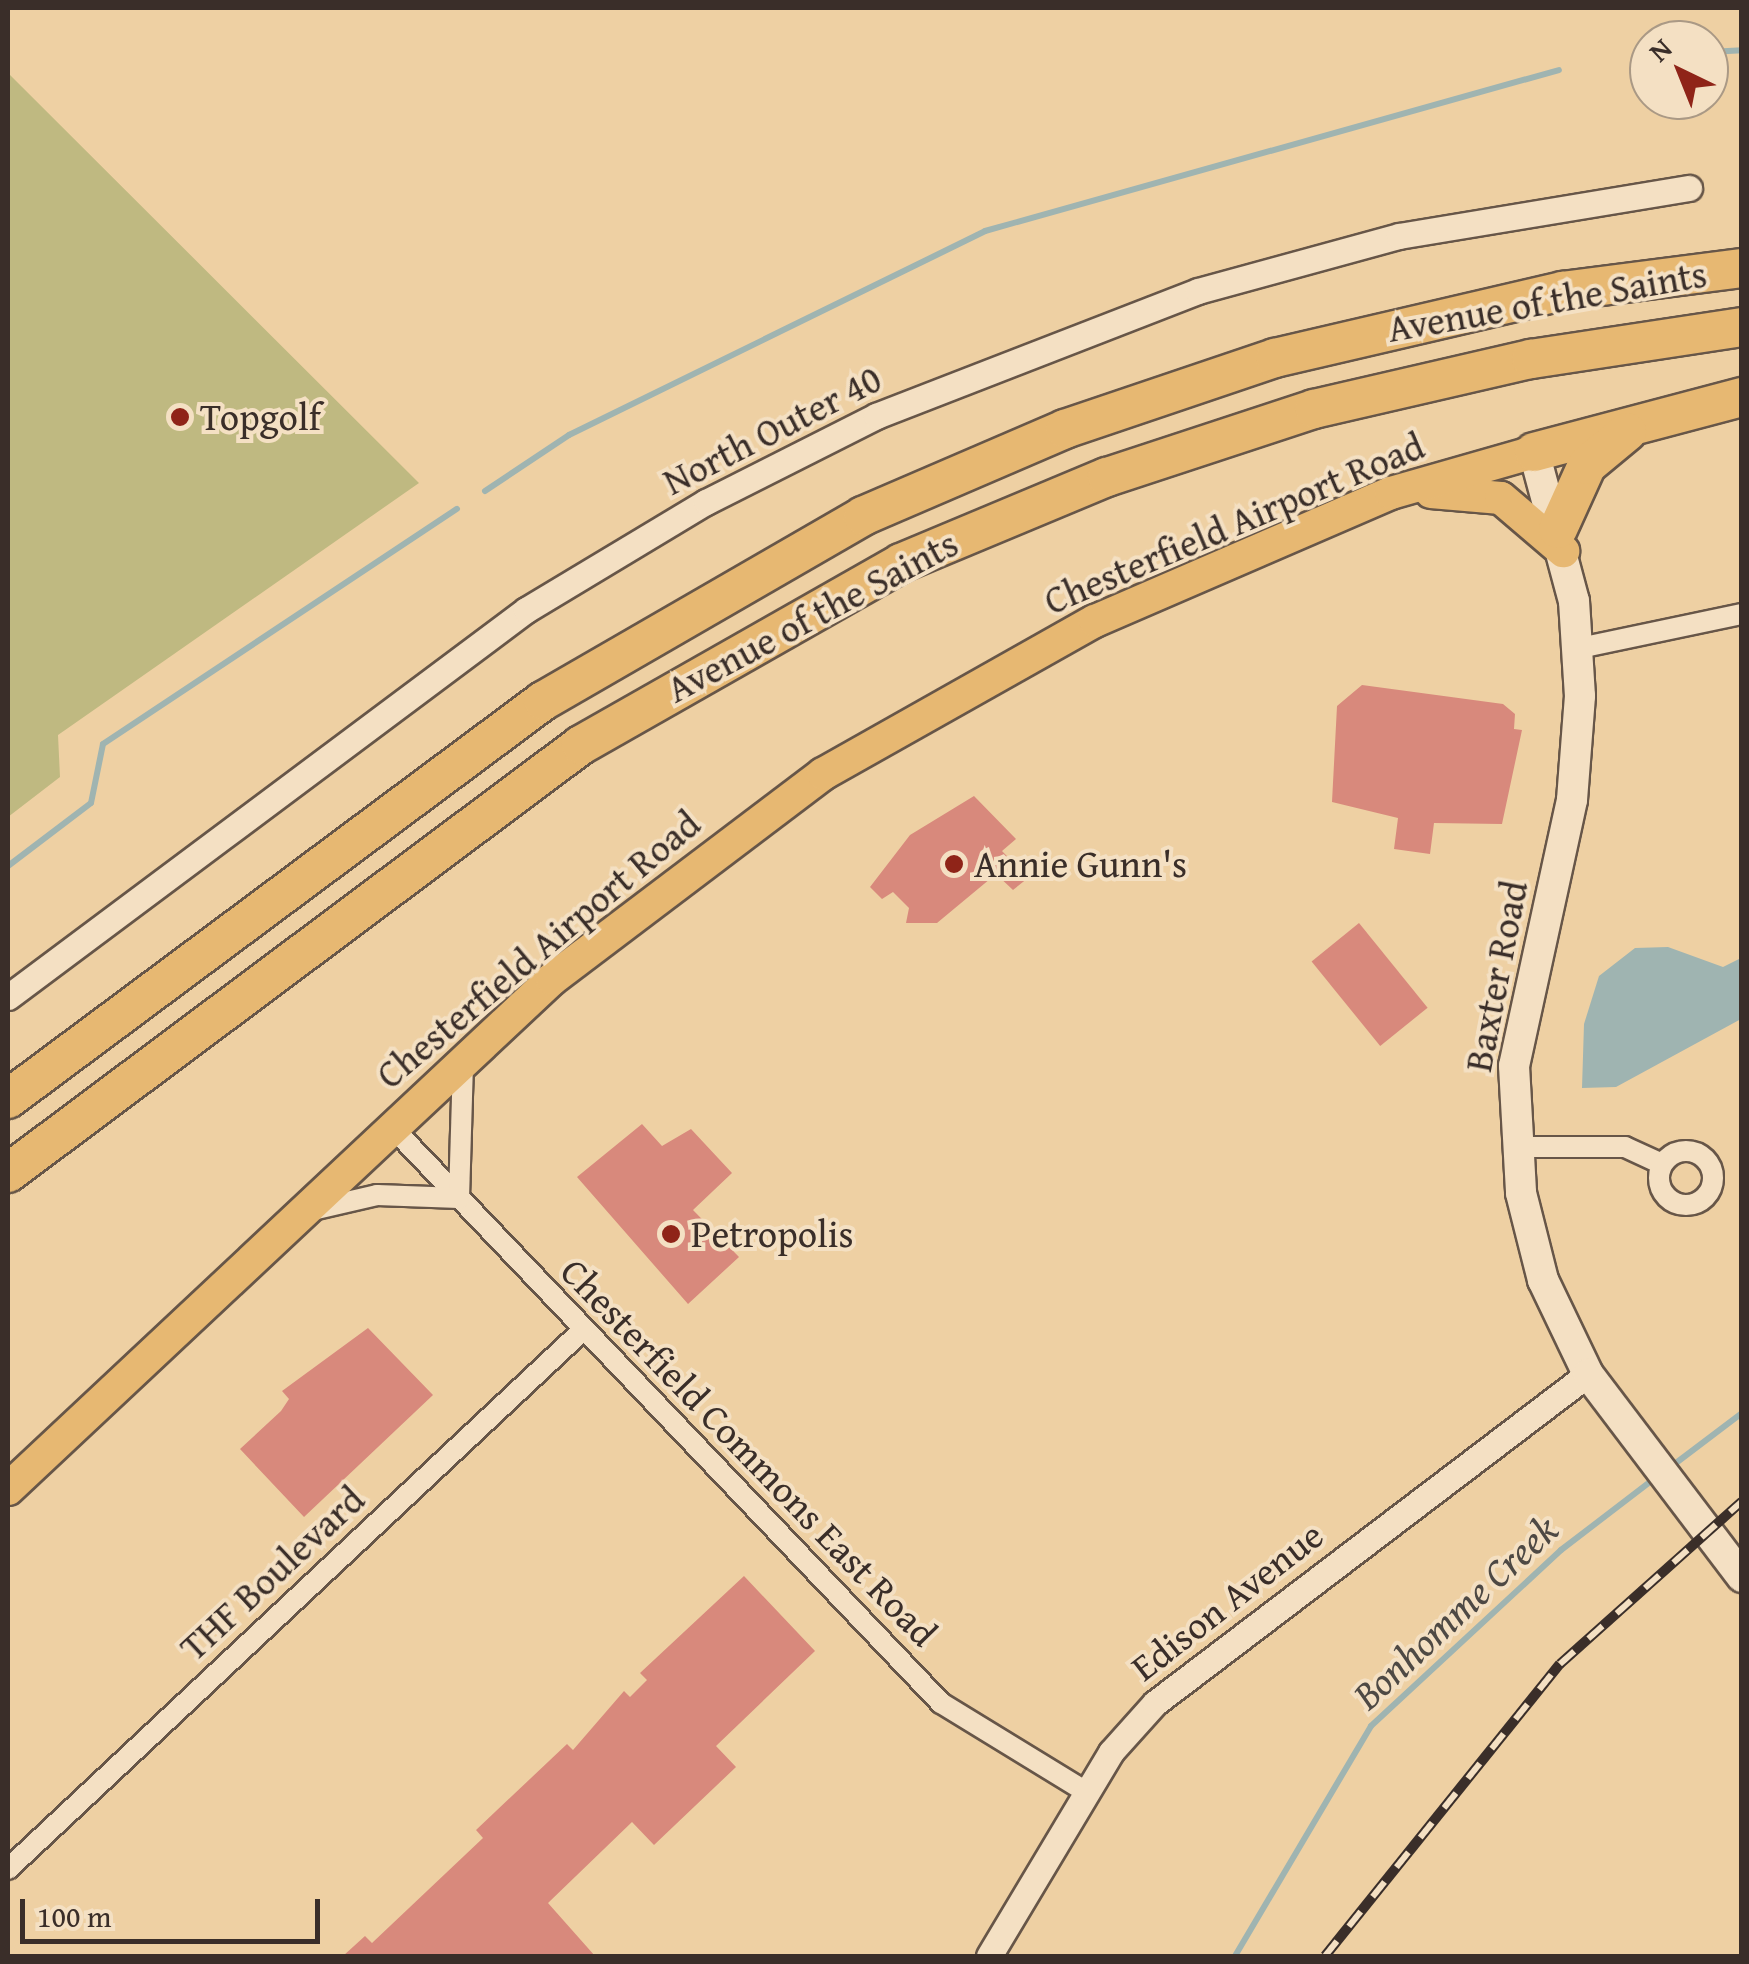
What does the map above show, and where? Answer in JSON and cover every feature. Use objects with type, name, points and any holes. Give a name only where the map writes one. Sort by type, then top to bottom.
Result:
[{"type":"highway","name":"Avenue of the Saints","points":[[8,1099],[542,701],[864,516],[1065,429],[1275,358],[1563,291],[1742,268]]},
{"type":"highway","name":"Avenue of the Saints","points":[[8,1173],[581,745],[901,563],[1107,478],[1314,409],[1532,358],[1742,328]]},
{"type":"highway","points":[[1534,452],[1742,397]]},
{"type":"highway","points":[[1561,540],[1587,466],[1640,424]]},
{"type":"main road","name":"Chesterfield Airport Road","points":[[8,1489],[390,1125],[679,877],[930,707],[1095,621],[1391,493],[1534,452]]},
{"type":"main road","name":"Baxter Road","points":[[1534,452],[1561,540],[1580,648],[1572,800],[1520,1024],[1514,1147],[1542,1280],[1588,1374],[1628,1432],[1742,1576]]},
{"type":"main road","points":[[1391,493],[1500,498],[1561,540]]},
{"type":"street","name":"North Outer 40","points":[[8,997],[526,610],[706,502],[876,416],[1198,291],[1399,236],[1689,188]]},
{"type":"street","points":[[1580,648],[1742,614]]},
{"type":"street","points":[[301,1212],[378,1195],[459,1198],[462,1060]]},
{"type":"street","name":"Chesterfield Commons East Road","points":[[390,1125],[942,1702],[1086,1792]]},
{"type":"street","points":[[1514,1147],[1625,1146],[1662,1164]]},
{"type":"street","name":"THF Boulevard","points":[[8,1869],[584,1329]]},
{"type":"street","name":"Edison Avenue","points":[[989,1956],[1086,1792],[1170,1690],[1588,1374]]},
{"type":"shaded area","name":"Topgolf","points":[[8,73],[419,483],[58,735],[60,777],[8,817]]},
{"type":"shaded area","points":[[1668,947],[1723,967],[1741,958],[1741,1019],[1616,1087],[1582,1088],[1584,1024],[1599,976],[1635,948]]},
{"type":"building","points":[[1362,685],[1503,704],[1515,714],[1514,729],[1522,730],[1502,824],[1434,823],[1430,854],[1394,849],[1398,818],[1332,802],[1337,706]]},
{"type":"building","name":"Annie Gunn's","points":[[974,796],[1016,839],[1002,851],[1028,878],[1013,890],[996,874],[937,923],[906,923],[909,908],[893,892],[882,899],[870,887],[910,835]]},
{"type":"building","points":[[1359,923],[1428,1008],[1380,1046],[1312,961]]},
{"type":"building","name":"Petropolis","points":[[642,1124],[662,1146],[691,1129],[732,1173],[693,1210],[739,1257],[688,1304],[577,1177]]},
{"type":"building","points":[[368,1328],[433,1395],[304,1517],[240,1449],[281,1411],[289,1399],[282,1391]]},
{"type":"building","points":[[744,1576],[815,1651],[716,1746],[736,1767],[654,1845],[632,1822],[548,1903],[595,1956],[343,1956],[365,1936],[372,1943],[483,1838],[476,1830],[567,1744],[573,1750],[624,1691],[630,1697],[647,1680],[640,1673]]},
{"type":"waterway","points":[[1729,51],[1742,50]]},
{"type":"waterway","points":[[485,491],[569,435],[985,231],[1559,70]]},
{"type":"waterway","points":[[8,866],[91,803],[103,744],[457,509]]},
{"type":"waterway","name":"Bonhomme Creek","points":[[1668,1469],[1742,1413]]},
{"type":"waterway","name":"Bonhomme Creek","points":[[1235,1956],[1371,1726],[1561,1550],[1654,1479]]},
{"type":"railway","points":[[1325,1956],[1560,1664],[1742,1501]]},
{"type":"place","name":"Topgolf","points":[[180,417]]},
{"type":"place","name":"Annie Gunn's","points":[[954,864]]},
{"type":"place","name":"Petropolis","points":[[671,1234]]}]
